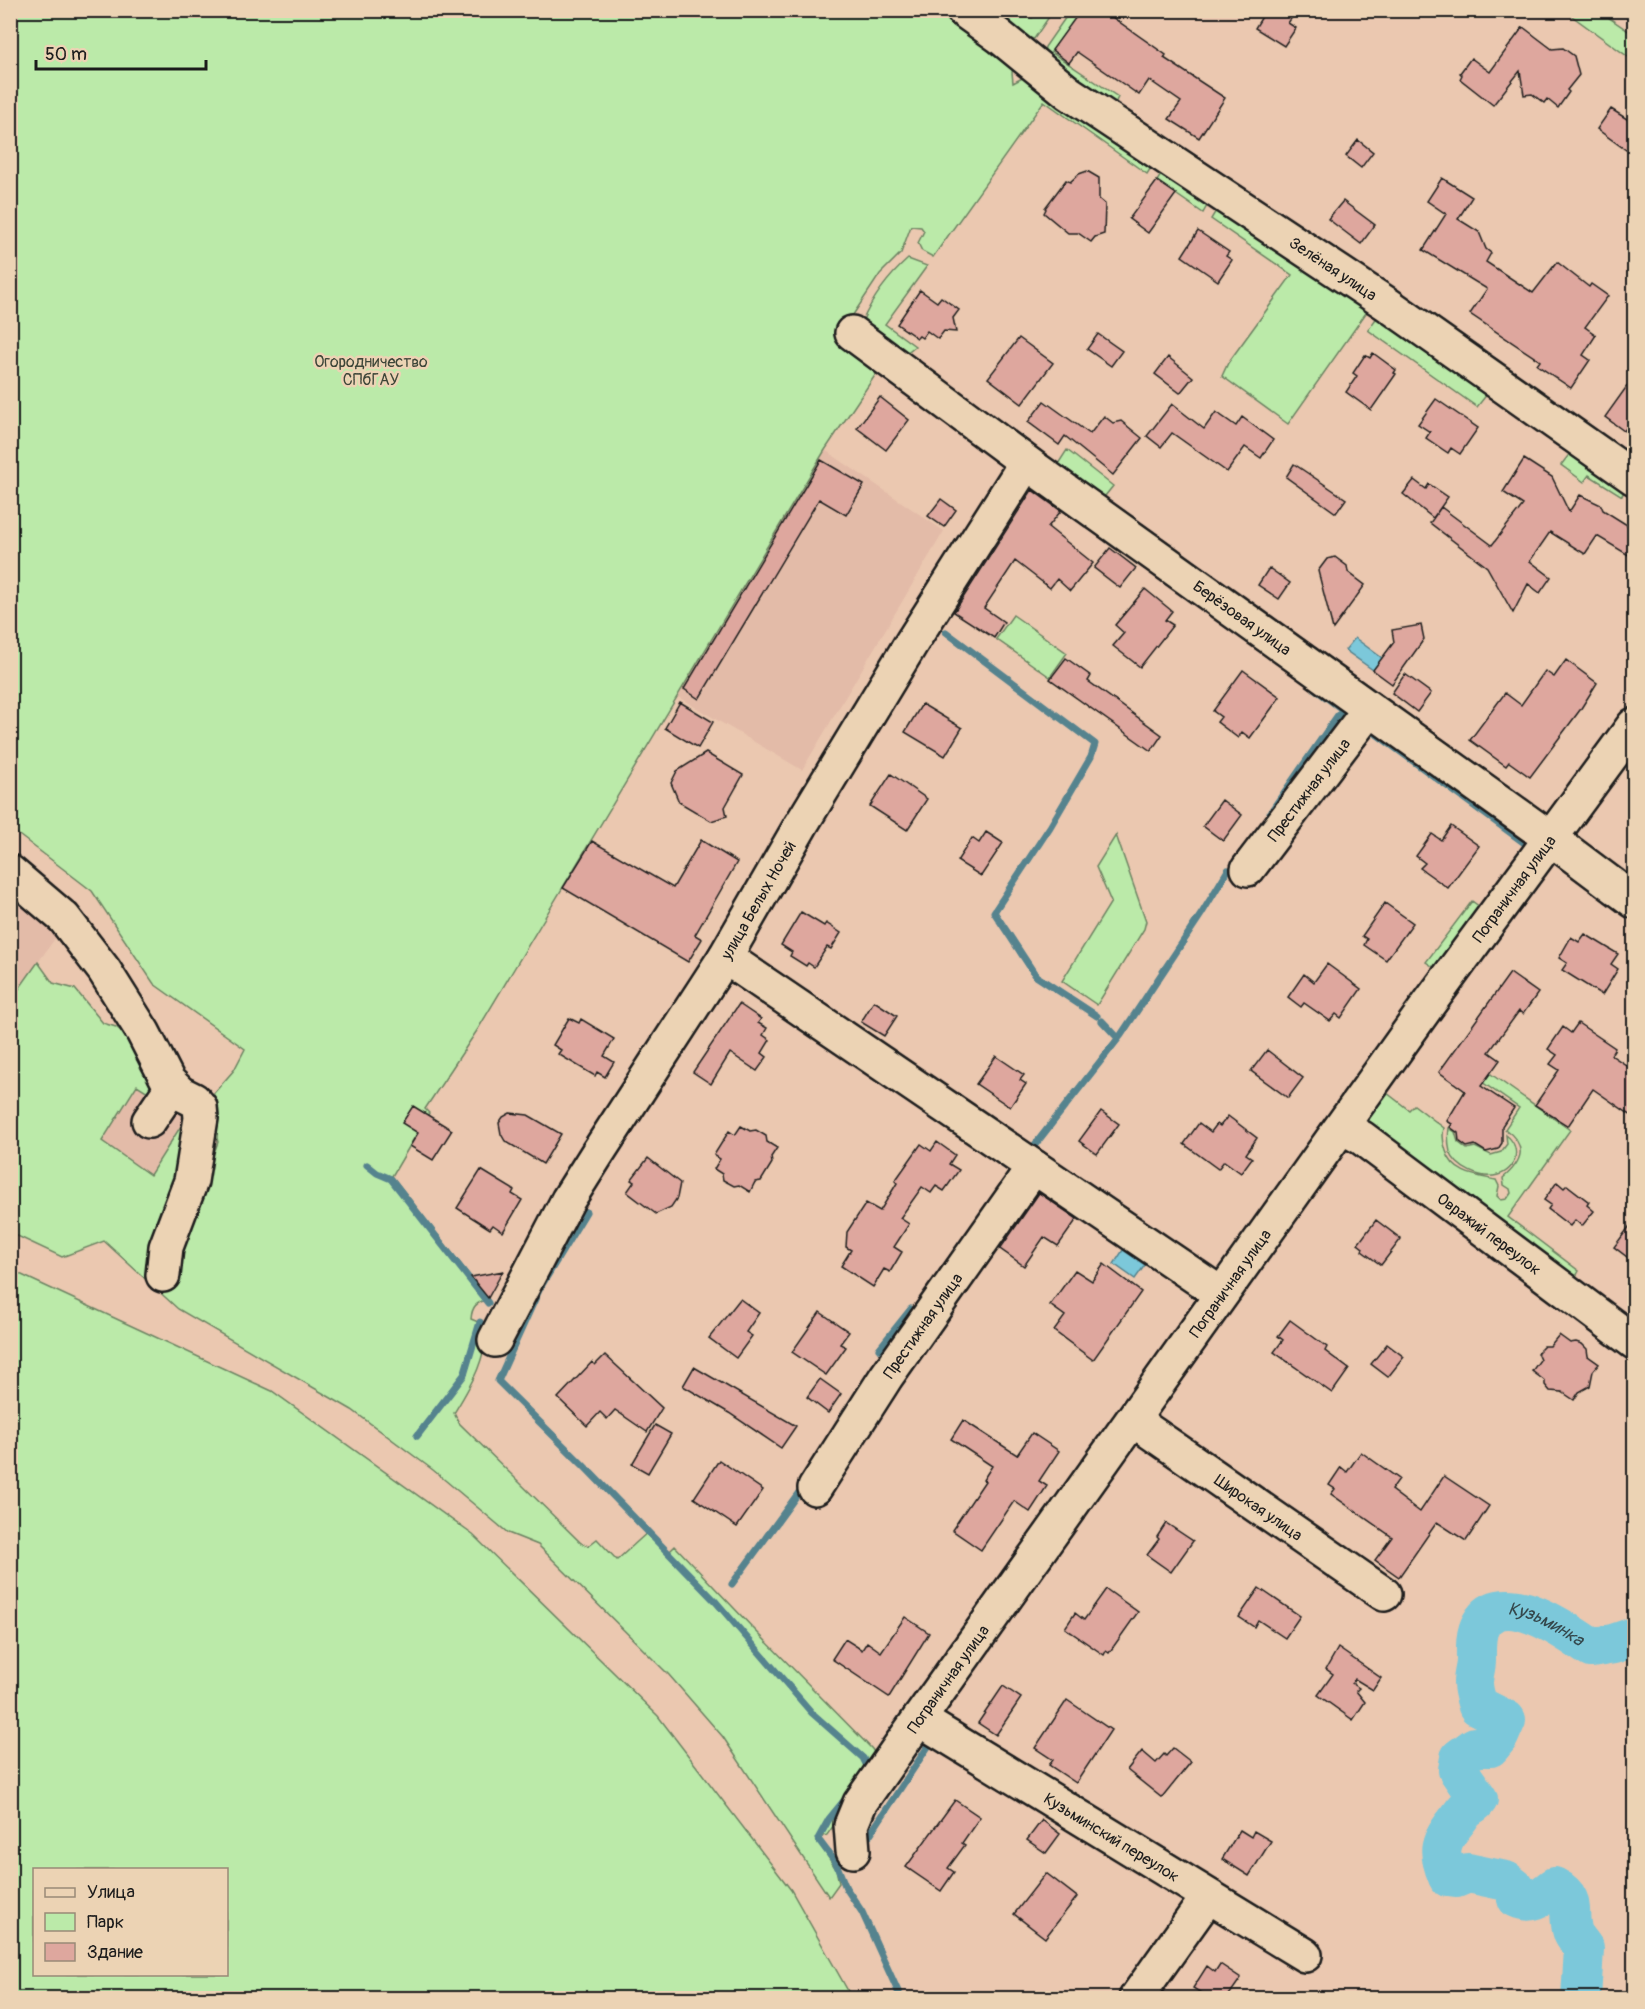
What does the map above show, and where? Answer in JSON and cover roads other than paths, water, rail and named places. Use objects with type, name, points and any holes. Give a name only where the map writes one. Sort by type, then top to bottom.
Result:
[{"type":"street","name":"Зелёная улица","points":[[963,10],[1069,93],[1387,304],[1635,478]]},
{"type":"street","name":"Берёзовая улица","points":[[852,333],[1026,463],[1635,901]]},
{"type":"street","name":"улица Белых Ночей","points":[[495,1340],[568,1200],[725,957],[801,825],[912,642],[1026,463]]},
{"type":"street","name":"Престижная улица","points":[[1248,869],[1369,710]]},
{"type":"street","name":"Пограничная улица","points":[[853,1851],[851,1825],[860,1803],[1428,1005],[1635,725]]},
{"type":"street","points":[[10,872],[64,918],[104,970],[172,1087],[194,1100],[200,1107],[201,1118],[191,1181],[166,1247],[163,1275]]},
{"type":"street","points":[[725,957],[1221,1294]]},
{"type":"street","points":[[148,1121],[172,1087]]},
{"type":"street","name":"Овражий переулок","points":[[1342,1127],[1362,1137],[1635,1342]]},
{"type":"street","name":"Престижная улица","points":[[815,1488],[886,1377],[1034,1167]]},
{"type":"street","name":"Широкая улица","points":[[1133,1420],[1384,1594]]},
{"type":"street","name":"Кузьминский переулок","points":[[919,1719],[1305,1955]]},
{"type":"street","points":[[1136,1998],[1208,1897]]},
{"type":"water","points":[[1355,638],[1382,658],[1373,670],[1345,650]]},
{"type":"water","points":[[1123,1250],[1145,1265],[1135,1279],[1114,1264]]},
{"type":"waterway","points":[[1624,10],[1634,18]]},
{"type":"waterway","points":[[946,632],[1095,744],[1091,757],[1050,827],[994,912],[1036,976],[1097,1016]]},
{"type":"waterway","points":[[1315,689],[1343,710]]},
{"type":"waterway","points":[[1270,813],[1345,707]]},
{"type":"waterway","points":[[1375,733],[1527,845]]},
{"type":"waterway","points":[[1034,1146],[1121,1035],[1228,870]]},
{"type":"waterway","points":[[1102,1021],[1118,1038]]},
{"type":"waterway","points":[[367,1165],[377,1173],[391,1179],[488,1303]]},
{"type":"waterway","points":[[586,1212],[540,1288],[498,1381],[716,1602],[812,1713],[863,1758],[866,1764]]},
{"type":"waterway","points":[[879,1349],[911,1309]]},
{"type":"waterway","points":[[417,1436],[464,1375],[480,1322]]},
{"type":"waterway","points":[[732,1584],[805,1484]]},
{"type":"waterway","name":"Кузьминка","points":[[1581,1998],[1584,1949],[1573,1933],[1570,1907],[1566,1896],[1554,1887],[1537,1899],[1528,1901],[1517,1898],[1515,1888],[1506,1881],[1468,1873],[1456,1878],[1448,1877],[1442,1861],[1441,1849],[1449,1830],[1465,1810],[1478,1799],[1458,1770],[1460,1758],[1475,1747],[1490,1747],[1499,1736],[1506,1720],[1478,1706],[1474,1689],[1478,1632],[1481,1624],[1491,1613],[1504,1609],[1519,1610],[1535,1615],[1591,1648],[1634,1637]]},
{"type":"waterway","points":[[863,1845],[931,1742]]},
{"type":"waterway","points":[[847,1797],[829,1819],[818,1839],[836,1863],[846,1888],[862,1912],[901,1998]]},
{"type":"park label","name":"Огородничество СПбГАУ","points":[[371,370]]}]
